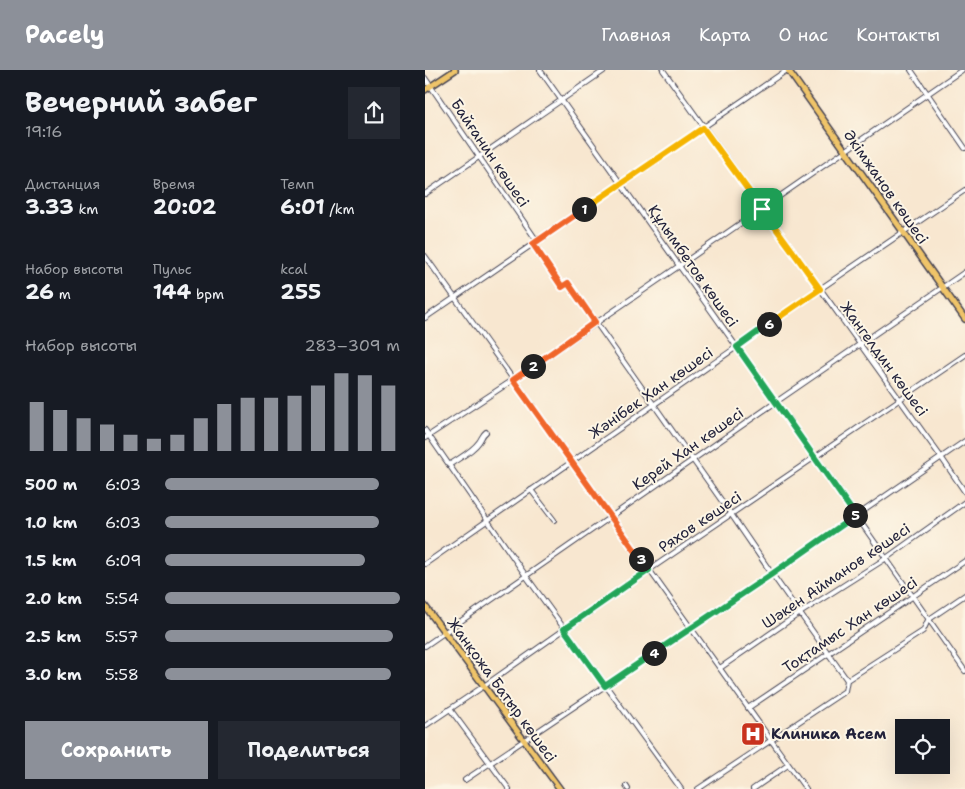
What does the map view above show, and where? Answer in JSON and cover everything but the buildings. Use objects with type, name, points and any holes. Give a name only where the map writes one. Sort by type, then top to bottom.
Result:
[{"type":"main road","points":[[425,90],[455,70]]},
{"type":"main road","name":"Әкімжанов көшесі","points":[[787,70],[965,319]]},
{"type":"main road","name":"Жанқожа Батыр көшесі","points":[[425,606],[560,789]]},
{"type":"street","name":"Құлымбетов көшесі","points":[[540,70],[965,671]]},
{"type":"street","points":[[425,194],[605,70]]},
{"type":"street","name":"Жангелдин көшесі","points":[[663,70],[965,492]]},
{"type":"street","points":[[425,318],[787,70]]},
{"type":"street","points":[[911,70],[965,148]]},
{"type":"street","points":[[427,437],[513,380],[962,70]]},
{"type":"street","name":"Байғанин көшесі","points":[[425,78],[479,157],[562,287],[568,283],[847,680]]},
{"type":"street","name":"Жәнібек Хан көшесі","points":[[425,564],[653,404],[965,190]]},
{"type":"street","points":[[425,256],[427,264],[454,298],[805,789]]},
{"type":"street","name":"Керей Хан көшесі","points":[[425,646],[965,272]]},
{"type":"street","name":"Ряхов көшесі","points":[[425,726],[649,570],[965,355]]},
{"type":"street","points":[[425,430],[427,437],[449,465],[526,576],[681,789]]},
{"type":"street","points":[[449,465],[467,453],[480,441],[486,432]]},
{"type":"street","points":[[465,780],[772,574],[965,441]]},
{"type":"street","points":[[531,490],[554,520]]},
{"type":"street","name":"Шәкен Айманов көшесі","points":[[720,668],[800,613],[885,559],[965,502]]},
{"type":"street","name":"Тоқтамыс Хан көшесі","points":[[748,708],[965,561]]},
{"type":"street","points":[[698,789],[845,691],[847,680],[923,631],[928,620],[965,595]]},
{"type":"street","points":[[450,709],[509,789]]},
{"type":"street","points":[[753,789],[788,765]]},
{"type":"place","name":"Клиника Асем","points":[[753,734]]},
{"type":"route","points":[[703,128],[762,209],[820,289],[737,347],[855,516],[605,686],[564,629],[649,570],[513,380],[595,322],[568,283],[562,287],[533,244],[703,128]]}]
